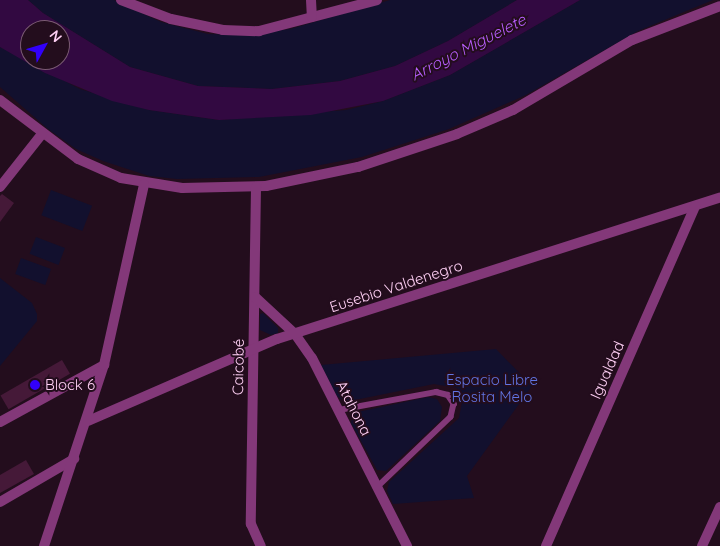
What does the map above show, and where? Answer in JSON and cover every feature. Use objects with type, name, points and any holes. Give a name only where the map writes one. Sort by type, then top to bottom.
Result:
[{"type":"street","points":[[121,0],[171,19],[223,30],[270,30],[312,16],[377,0]]},
{"type":"street","points":[[311,0],[312,16]]},
{"type":"street","points":[[0,100],[42,134],[78,159],[144,184],[182,188],[256,187],[358,167],[457,134],[513,110],[632,40],[720,6]]},
{"type":"street","points":[[0,186],[42,134]]},
{"type":"street","points":[[44,546],[88,421],[104,365],[144,184]]},
{"type":"street","name":"Caicobé","points":[[256,187],[251,524],[259,543]]},
{"type":"street","name":"Eusebio Valdenegro","points":[[88,421],[254,349],[296,334],[720,198]]},
{"type":"street","name":"Igualdad","points":[[546,546],[695,206]]},
{"type":"street","name":"Atahona","points":[[254,297],[296,334],[339,410],[407,546]]},
{"type":"street","points":[[0,422],[104,365]]},
{"type":"street","points":[[0,502],[74,459]]},
{"type":"street","points":[[702,546],[720,507]]},
{"type":"street","points":[[248,546],[259,543]]},
{"type":"lane","points":[[339,410],[436,392],[448,396],[454,404],[451,417],[377,488]]},
{"type":"green space","points":[[28,0],[114,0],[161,22],[208,34],[244,35],[290,29],[390,0],[517,0],[448,41],[395,66],[340,81],[272,89],[198,86],[130,67],[70,30],[70,20],[54,20]]},
{"type":"green space","points":[[580,0],[713,0],[638,31],[526,95],[449,129],[362,157],[259,177],[177,179],[149,176],[103,161],[76,149],[48,129],[0,87],[0,47],[20,58],[20,70],[44,70],[80,89],[149,110],[219,120],[346,110],[383,101],[450,75]]},
{"type":"green space","points":[[51,190],[92,206],[82,231],[41,215]]},
{"type":"green space","points":[[36,237],[65,248],[58,265],[30,254]]},
{"type":"green space","points":[[21,258],[51,269],[45,285],[15,274]]},
{"type":"green space","points":[[0,278],[32,303],[37,314],[37,321],[0,366]]},
{"type":"green space","points":[[263,313],[278,328],[278,333],[271,335],[260,330],[260,314]]},
{"type":"green space","name":"Espacio Libre Rosita Melo","points":[[496,349],[532,386],[467,476],[474,498],[393,504],[387,491],[389,482],[459,418],[463,397],[457,388],[434,384],[345,402],[337,396],[321,365]]},
{"type":"green space","points":[[428,397],[437,399],[442,407],[440,421],[386,471],[377,470],[351,423],[353,413]]},
{"type":"water","points":[[0,0],[28,0],[54,20],[20,20],[20,59],[0,47]]},
{"type":"water","name":"Arroyo Miguelete","points":[[517,0],[580,0],[450,75],[383,101],[311,115],[219,120],[149,110],[112,101],[40,70],[70,70],[70,30],[130,67],[198,86],[272,89],[340,81],[395,66],[448,41]]},
{"type":"building","points":[[2,194],[14,203],[0,222],[0,196]]},
{"type":"building","name":"Block 6","points":[[62,360],[70,374],[9,409],[1,396]]},
{"type":"building","points":[[26,460],[34,474],[0,493],[0,475]]},
{"type":"place","name":"Block 6","points":[[35,385]]}]
